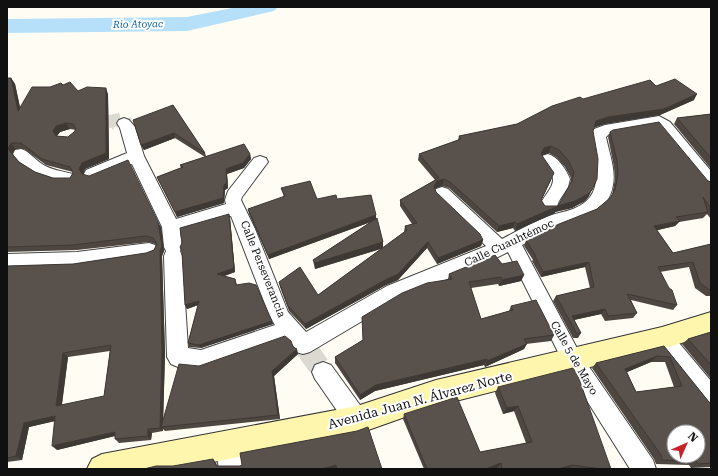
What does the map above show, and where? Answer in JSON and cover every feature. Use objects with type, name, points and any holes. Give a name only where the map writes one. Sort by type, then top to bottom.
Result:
[{"type":"main road","name":"Avenida Juan N. Álvarez Norte","points":[[102,469],[229,457],[357,420],[436,393],[517,374],[572,358],[662,338],[711,323]]},
{"type":"street","name":"Calle Cuauhtémoc","points":[[136,156],[171,227],[178,357],[200,360],[300,340],[330,328],[394,292],[506,245],[551,213],[577,215],[587,210],[600,197],[605,185],[604,166],[598,137],[599,133],[646,122],[659,121],[665,126],[711,182]]},
{"type":"street","points":[[92,174],[136,156],[127,127],[124,124]]},
{"type":"street","points":[[21,154],[34,168],[51,176],[67,178]]},
{"type":"street","points":[[548,160],[561,176],[562,181],[549,201],[551,213]]},
{"type":"street","name":"Calle Perseverancia","points":[[260,162],[234,194],[233,200],[280,317],[300,340]]},
{"type":"street","name":"Calle 5 de Mayo","points":[[442,193],[506,245],[572,358],[644,469]]},
{"type":"street","name":"Calle Perseverancia","points":[[180,224],[237,208]]},
{"type":"street","points":[[7,262],[78,260],[149,250]]},
{"type":"street","points":[[662,338],[711,398]]},
{"type":"street","points":[[323,372],[357,420]]},
{"type":"building","points":[[7,78],[11,78],[18,111],[32,87],[50,87],[61,83],[63,85],[70,82],[78,91],[87,87],[106,88],[106,153],[82,163],[79,169],[82,174],[89,176],[128,160],[158,222],[162,246],[160,251],[162,350],[160,428],[148,429],[148,436],[115,439],[115,432],[52,446],[55,416],[24,423],[16,456],[7,458],[7,266],[73,264],[146,253],[154,250],[157,244],[153,238],[146,236],[73,245],[7,247]],"holes":[[[66,123],[73,124],[76,129],[74,132],[68,137],[56,136],[53,131],[56,126]],[[11,143],[21,143],[42,159],[70,167],[73,173],[70,178],[53,178],[35,172],[19,162],[8,149]],[[111,345],[104,396],[56,406],[63,353]]]},
{"type":"building","points":[[675,79],[697,94],[664,109],[608,117],[596,121],[593,131],[598,159],[597,179],[592,190],[588,194],[575,201],[558,206],[517,224],[515,222],[499,226],[450,182],[444,179],[437,181],[434,186],[436,192],[480,234],[483,240],[438,258],[428,242],[398,274],[305,324],[288,306],[279,282],[300,267],[318,295],[407,230],[405,226],[417,223],[400,200],[439,178],[419,154],[461,139],[459,136],[517,124],[552,106],[580,97],[583,99],[650,80],[656,86]],"holes":[[[551,146],[559,150],[568,160],[574,172],[572,181],[558,206],[545,206],[541,200],[554,173],[541,154],[544,148]]]},
{"type":"building","points":[[173,105],[205,153],[174,133],[141,145],[133,120]]},
{"type":"building","points":[[711,114],[711,158],[677,118]]},
{"type":"building","points":[[659,122],[708,181],[711,182],[711,208],[703,197],[708,212],[676,217],[680,221],[654,226],[673,253],[711,244],[711,291],[700,283],[693,262],[658,267],[669,288],[672,290],[677,305],[627,294],[637,313],[608,316],[605,309],[572,316],[581,333],[577,334],[556,296],[594,287],[589,262],[543,272],[536,256],[526,240],[559,224],[597,209],[610,198],[615,190],[618,174],[617,161],[610,132],[613,130]]},
{"type":"building","points":[[244,144],[250,154],[243,163],[226,169],[227,183],[224,185],[223,198],[175,212],[157,177],[183,167],[180,165]]},
{"type":"building","points":[[310,181],[317,199],[336,195],[337,199],[371,195],[376,215],[268,255],[248,209],[285,196],[281,188]]},
{"type":"building","points":[[229,214],[234,268],[217,274],[235,279],[236,285],[249,283],[256,285],[272,321],[199,345],[188,343],[199,301],[185,305],[182,252],[180,247],[182,243],[180,228]]},
{"type":"building","points":[[377,218],[383,242],[315,263],[313,260]]},
{"type":"building","points":[[495,255],[502,264],[517,261],[524,275],[502,280],[501,277],[469,282],[481,319],[513,310],[511,306],[536,300],[554,335],[524,339],[527,344],[487,361],[487,359],[376,385],[360,395],[335,357],[363,340],[362,317],[402,293],[427,283],[452,279],[449,274]]},
{"type":"building","points":[[711,332],[711,365],[688,339]]},
{"type":"building","points":[[285,336],[291,341],[293,347],[297,349],[272,371],[278,415],[161,427],[179,364],[199,366]]},
{"type":"building","points":[[664,346],[711,403],[711,463],[706,463],[706,424],[666,424],[666,460],[662,460],[661,455],[596,363]],"holes":[[[657,356],[670,357],[682,386],[636,392],[625,369]]]},
{"type":"building","points":[[573,368],[578,376],[611,469],[572,465],[558,469],[502,469],[501,463],[486,469],[427,469],[404,414],[457,397],[480,452],[532,442],[518,406],[507,408],[498,387]]},
{"type":"building","points":[[368,427],[382,469],[337,469],[336,465],[321,469],[144,469],[156,466],[173,466],[213,459],[216,466],[240,466],[242,465],[240,453],[357,431]]},
{"type":"waterway","name":"Rio Atoyac","points":[[7,26],[187,24],[267,7]]},
{"type":"tunnel","points":[[109,122],[121,119],[123,121]]},
{"type":"tunnel","points":[[86,130],[109,122]]},
{"type":"tunnel","points":[[306,348],[323,372]]}]
